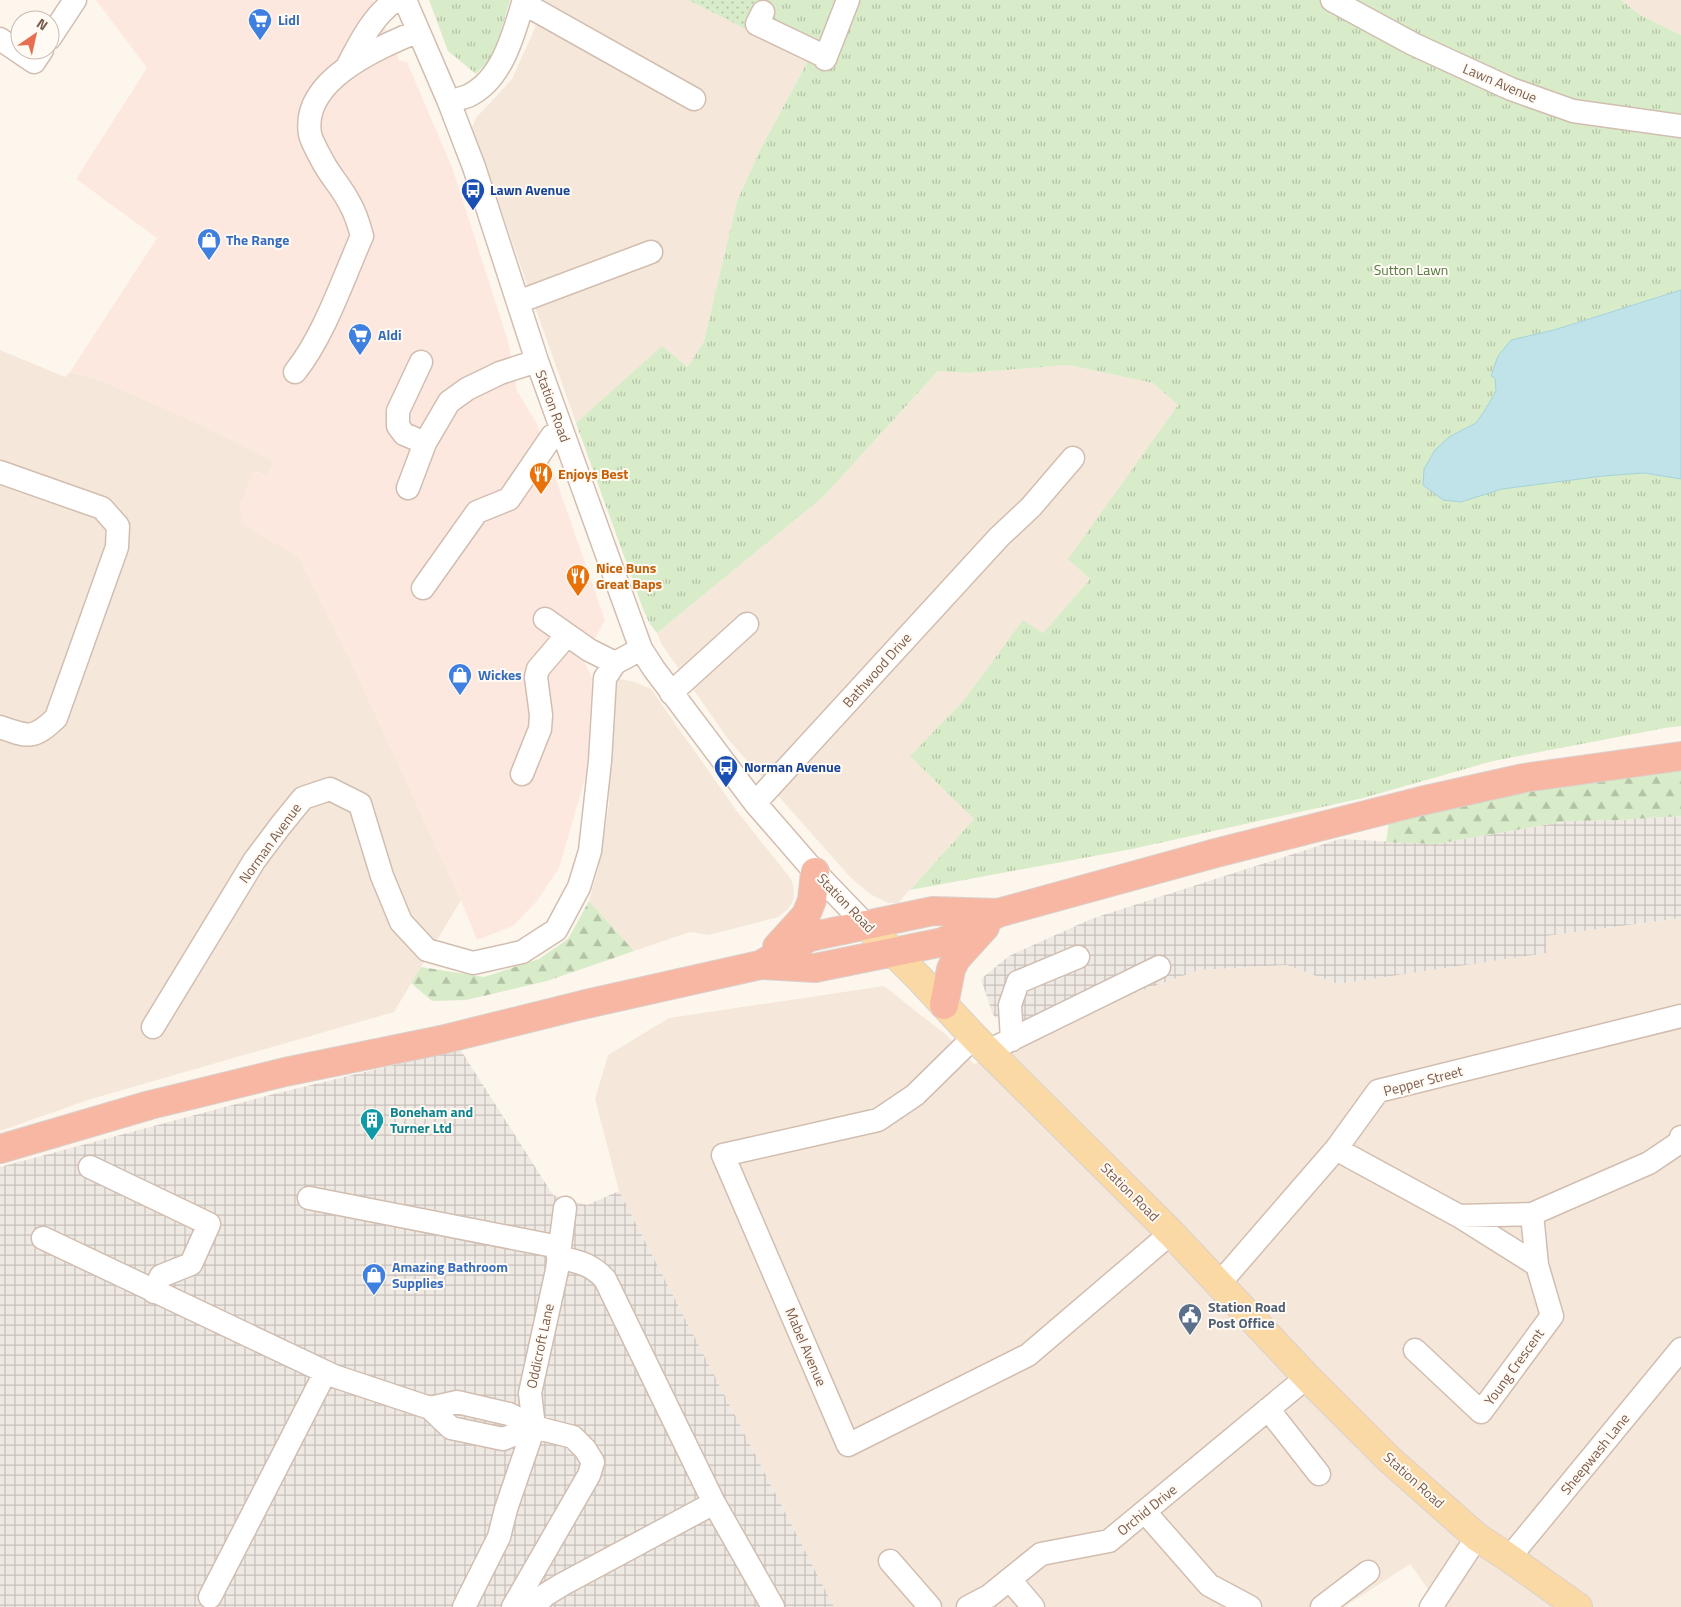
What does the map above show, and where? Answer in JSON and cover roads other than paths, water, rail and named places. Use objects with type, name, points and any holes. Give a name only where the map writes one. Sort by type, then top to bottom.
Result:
[{"type":"highway","points":[[6,1147],[150,1105],[275,1074],[441,1040],[556,1011],[760,965],[815,968],[943,942],[998,913],[1207,856],[1421,801],[1524,778],[1681,756]]},
{"type":"highway","points":[[760,965],[806,915],[812,900],[815,872]]},
{"type":"highway","points":[[760,965],[810,937],[933,911],[998,913]]},
{"type":"highway","points":[[944,1005],[951,968],[956,959],[998,913]]},
{"type":"main road","name":"Station Road","points":[[866,925],[944,1005],[991,1043],[1307,1377],[1390,1460],[1477,1537],[1578,1607]]},
{"type":"street","points":[[60,23],[75,0]]},
{"type":"street","points":[[346,68],[375,20],[396,0]]},
{"type":"street","name":"Station Road","points":[[405,0],[449,102],[474,167],[537,361],[641,649],[671,693],[755,803],[815,872],[866,925]]},
{"type":"street","points":[[764,12],[757,24],[826,58],[848,0]]},
{"type":"street","name":"Lawn Avenue","points":[[1332,0],[1413,44],[1510,89],[1572,111],[1681,126]]},
{"type":"street","points":[[449,102],[469,95],[481,86],[496,69],[510,46],[523,2],[694,100]]},
{"type":"street","points":[[295,372],[318,336],[362,236],[350,203],[324,164],[310,135],[311,111],[323,89],[346,68],[395,40],[418,31]]},
{"type":"street","points":[[518,302],[651,252]]},
{"type":"street","points":[[408,488],[424,443],[449,402],[467,389],[500,373],[537,361]]},
{"type":"street","points":[[421,362],[398,411],[398,426],[404,434],[424,443]]},
{"type":"street","points":[[423,588],[477,512],[509,499],[552,436],[561,430]]},
{"type":"street","name":"Bathwood Drive","points":[[755,803],[999,536],[1031,507],[1073,458]]},
{"type":"street","points":[[0,472],[102,508],[118,526],[117,547],[56,718],[44,730],[26,736],[0,727]]},
{"type":"street","points":[[545,619],[589,650],[614,662],[641,649]]},
{"type":"street","points":[[671,693],[747,624]]},
{"type":"street","points":[[522,774],[540,728],[541,715],[536,677],[538,669],[567,635]]},
{"type":"street","name":"Norman Avenue","points":[[153,1027],[254,861],[281,824],[303,798],[330,789],[360,804],[382,876],[402,922],[427,950],[473,963],[522,952],[556,930],[578,887],[590,851],[600,761],[605,678],[614,662]]},
{"type":"street","points":[[991,1043],[1010,1005],[1018,982],[1078,956]]},
{"type":"street","points":[[991,1043],[1159,966]]},
{"type":"street","name":"Pepper Street","points":[[1219,1284],[1336,1148],[1378,1092],[1681,1016]]},
{"type":"street","name":"Mabel Avenue","points":[[991,1043],[878,1120],[723,1155],[848,1445],[1028,1355],[1171,1233]]},
{"type":"street","points":[[1459,1216],[1532,1214],[1649,1163],[1680,1142],[1681,1136]]},
{"type":"street","points":[[1336,1148],[1459,1216],[1537,1265]]},
{"type":"street","points":[[90,1167],[210,1224],[191,1264],[161,1276],[154,1292]]},
{"type":"street","points":[[309,1198],[558,1252],[596,1269],[605,1278],[714,1503],[772,1607]]},
{"type":"street","name":"Oddicroft Lane","points":[[534,1426],[530,1393],[557,1270],[565,1208]]},
{"type":"street","name":"Young Crescent","points":[[1415,1350],[1481,1412],[1552,1316],[1537,1265],[1532,1214]]},
{"type":"street","points":[[43,1238],[325,1372],[430,1408],[457,1402],[509,1414],[534,1426],[573,1437],[585,1449],[593,1462],[590,1475],[513,1607]]},
{"type":"street","name":"Sheepwash Lane","points":[[1509,1558],[1681,1349]]},
{"type":"street","points":[[210,1597],[325,1372]]},
{"type":"street","name":"Orchid Drive","points":[[968,1607],[989,1596],[1041,1554],[1109,1541],[1307,1377]]},
{"type":"street","points":[[1268,1409],[1320,1474]]},
{"type":"street","points":[[464,1607],[498,1537],[534,1426]]},
{"type":"street","points":[[534,1607],[545,1595],[563,1584],[714,1503]]},
{"type":"street","points":[[1145,1512],[1209,1585],[1250,1607]]},
{"type":"street","points":[[1431,1607],[1477,1537]]},
{"type":"street","points":[[890,1560],[930,1607]]},
{"type":"street","points":[[1322,1607],[1368,1572]]},
{"type":"street","points":[[1010,1580],[1033,1607]]},
{"type":"water","points":[[1681,290],[1681,479],[1644,473],[1603,476],[1502,489],[1461,502],[1443,500],[1423,485],[1424,469],[1435,450],[1449,437],[1476,423],[1485,410],[1496,391],[1495,378],[1491,376],[1498,356],[1511,340],[1554,330]]},
{"type":"place","name":"Lidl","points":[[260,41]]},
{"type":"place","name":"Lawn Avenue","points":[[473,211]]},
{"type":"place","name":"The Range","points":[[209,261]]},
{"type":"place","name":"Aldi","points":[[360,356]]},
{"type":"place","name":"Enjoys Best","points":[[541,495]]},
{"type":"place","name":"Nice Buns Great Baps","points":[[578,597]]},
{"type":"place","name":"Wickes","points":[[460,696]]},
{"type":"place","name":"Norman Avenue","points":[[726,788]]},
{"type":"place","name":"Boneham and Turner Ltd","points":[[372,1141]]},
{"type":"place","name":"Amazing Bathroom Supplies","points":[[374,1296]]},
{"type":"place","name":"Station Road Post Office","points":[[1190,1336]]},
{"type":"park label","name":"Sutton Lawn","points":[[1411,270]]}]
